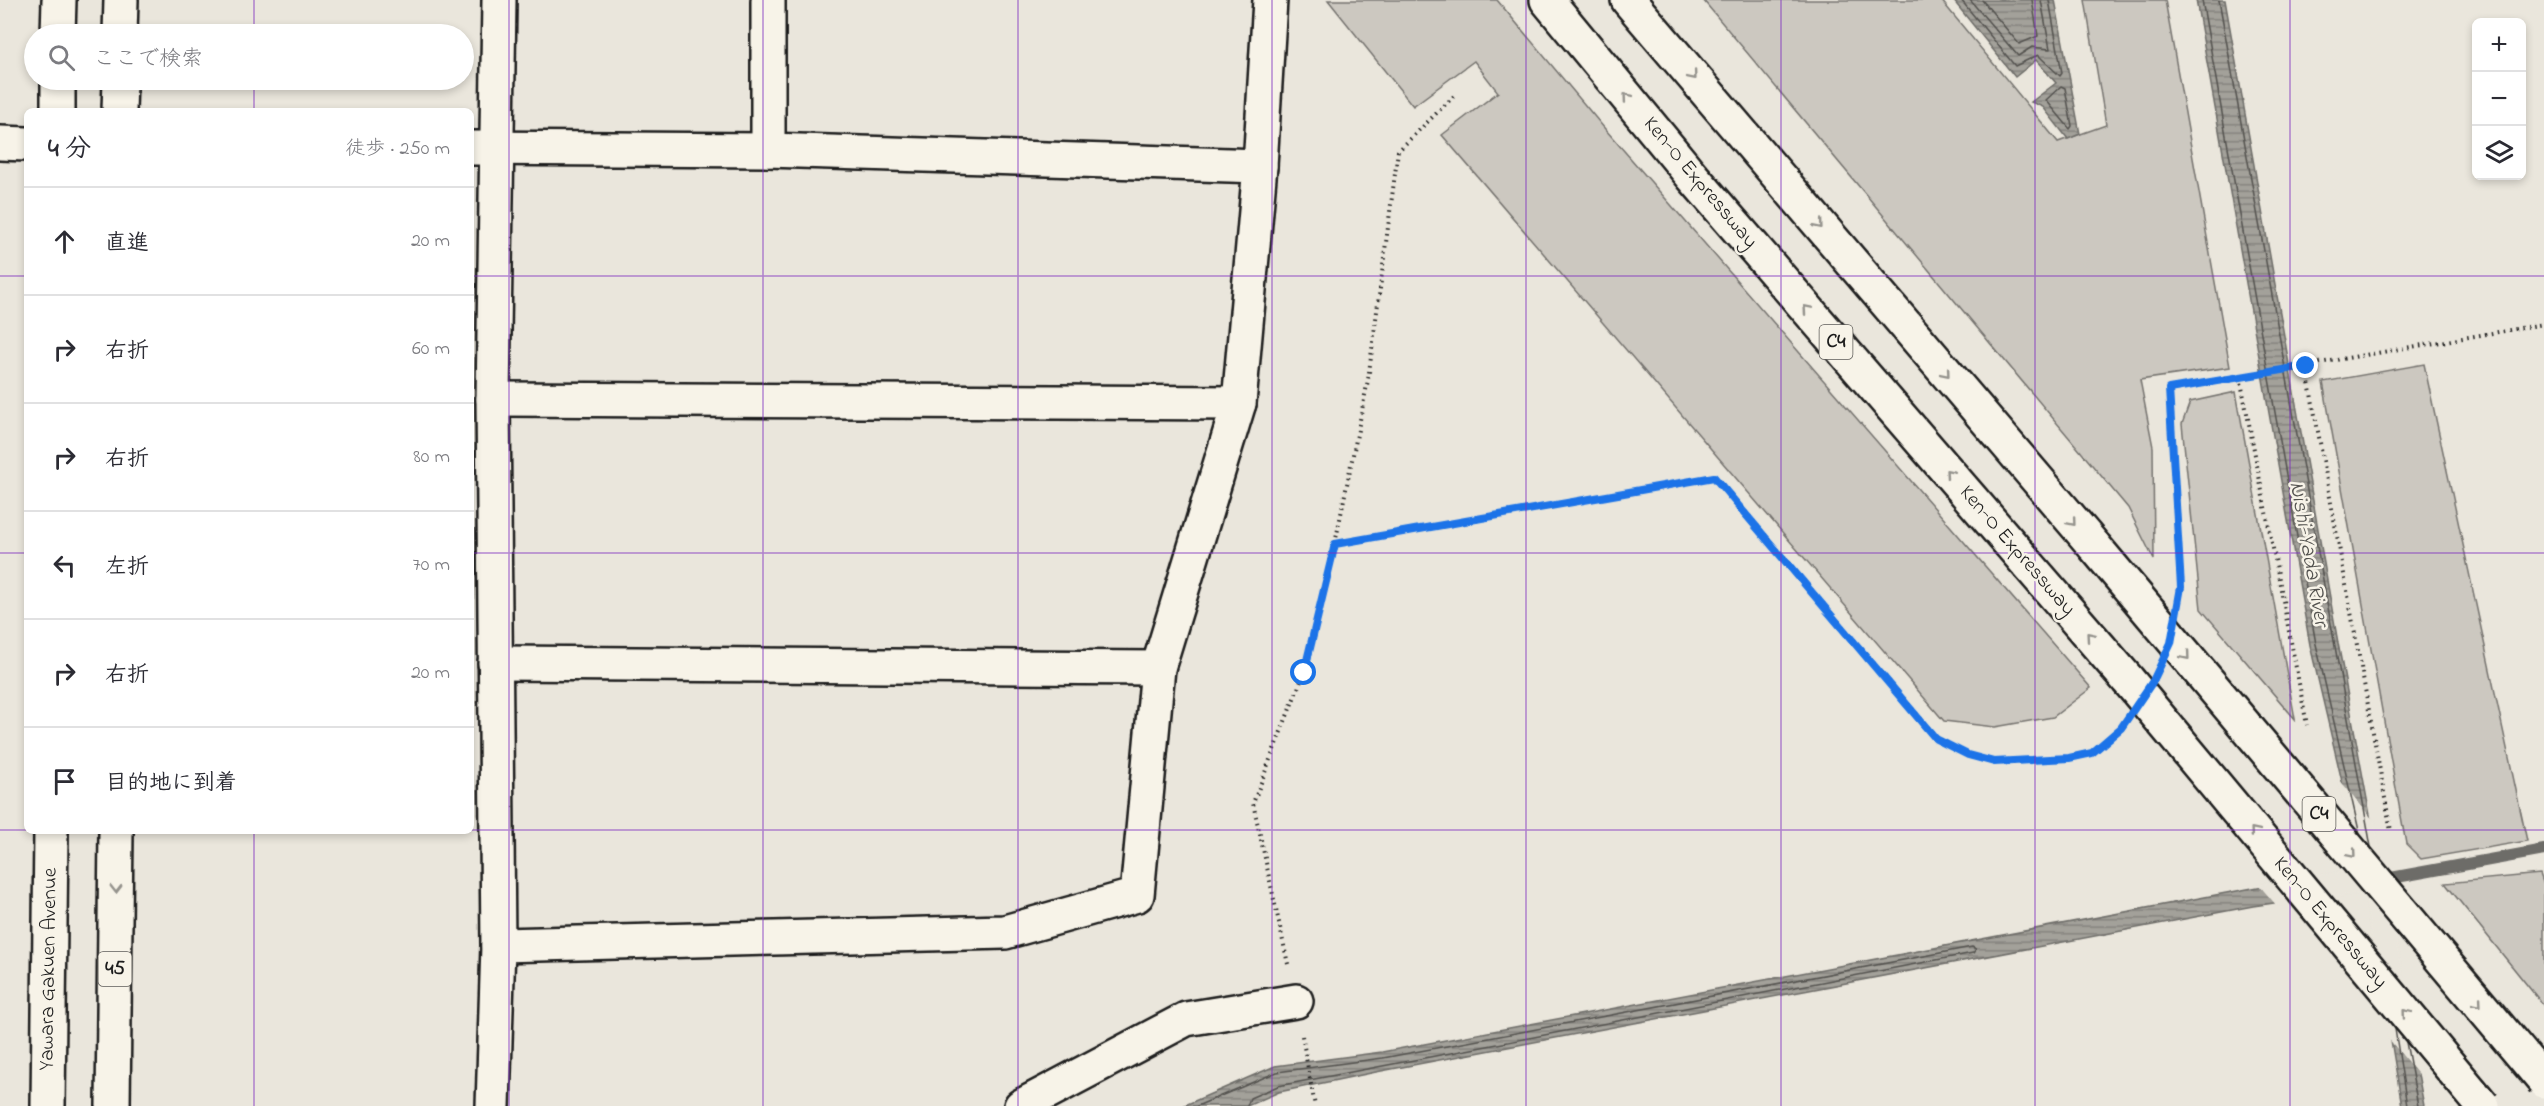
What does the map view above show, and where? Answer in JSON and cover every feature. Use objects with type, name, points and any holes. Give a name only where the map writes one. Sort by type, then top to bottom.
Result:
[{"type":"main road","points":[[58,24],[59,0]]},
{"type":"main road","points":[[120,24],[121,0]]},
{"type":"main road","points":[[494,1106],[498,945],[493,399],[484,148],[499,0]]},
{"type":"main road","points":[[768,0],[768,150]]},
{"type":"main road","points":[[498,945],[1005,932],[1137,895],[1158,668],[1239,403],[1260,166],[1270,0]]},
{"type":"main road","name":"Ken-O Expressway","points":[[1546,0],[1700,185],[2128,680],[2483,1106]]},
{"type":"main road","name":"C4","points":[[1628,0],[2544,1081]]},
{"type":"main road","points":[[58,90],[58,108]]},
{"type":"main road","points":[[119,108],[120,90]]},
{"type":"main road","points":[[0,143],[24,144]]},
{"type":"main road","points":[[484,148],[768,150],[1260,166]]},
{"type":"main road","points":[[493,399],[1239,403]]},
{"type":"main road","points":[[495,663],[1158,668]]},
{"type":"main road","name":"Yawara Gakuen Avenue","points":[[48,1106],[51,834]]},
{"type":"main road","name":"45","points":[[113,1106],[116,834]]},
{"type":"main road","points":[[1021,1106],[1186,1019],[1296,1001]]},
{"type":"path","points":[[1315,1106],[1296,1001],[1263,840],[1253,803],[1304,673],[1335,544],[1368,380],[1398,151],[1456,94]]},
{"type":"path","points":[[2179,598],[2181,587],[2169,389],[2544,324]]},
{"type":"path","points":[[2306,366],[2391,831]]},
{"type":"path","points":[[2240,377],[2307,725]]},
{"type":"path","points":[[1335,544],[1714,477],[1936,739],[1968,755],[1994,762],[2069,758],[2092,753],[2121,728]]},
{"type":"shaded area","points":[[1328,0],[1497,0],[1605,129],[2091,688],[2053,717],[1995,727],[1944,721],[1442,135],[1498,92],[1474,61],[1413,106]]},
{"type":"shaded area","points":[[1703,0],[1941,0],[2058,142],[2106,125],[2085,0],[2165,0],[2230,367],[2140,380],[2153,447],[2154,560],[2128,508]]},
{"type":"shaded area","points":[[2424,364],[2527,841],[2421,859],[2406,844],[2323,382]]},
{"type":"shaded area","points":[[2236,392],[2295,719],[2201,609],[2182,424],[2190,402]]},
{"type":"shaded area","points":[[2540,874],[2544,885],[2544,1006],[2445,883]]},
{"type":"water","points":[[1953,0],[2055,0],[2080,134],[2068,139],[2043,107],[2031,102],[2056,83],[2036,60],[2015,77]]},
{"type":"water","name":"Nishi-Yada River","points":[[2196,0],[2225,0],[2338,643],[2424,1106],[2402,1106],[2366,890],[2253,906],[1376,1072],[1279,1092],[1247,1106],[1183,1106],[1275,1066],[1382,1052],[2258,887],[2363,871],[2310,645]]},
{"type":"pier","points":[[2338,778],[2375,822],[2422,1079],[2388,1038],[2364,893],[2277,906],[2258,884],[2359,869]]},
{"type":"waterway","points":[[2380,880],[2544,850]]},
{"type":"route","points":[[1304,673],[1335,544],[1714,477],[1936,739],[1968,755],[1994,762],[2069,758],[2092,753],[2121,728],[2153,681],[2171,643],[2181,587],[2169,389],[2306,366]]}]
